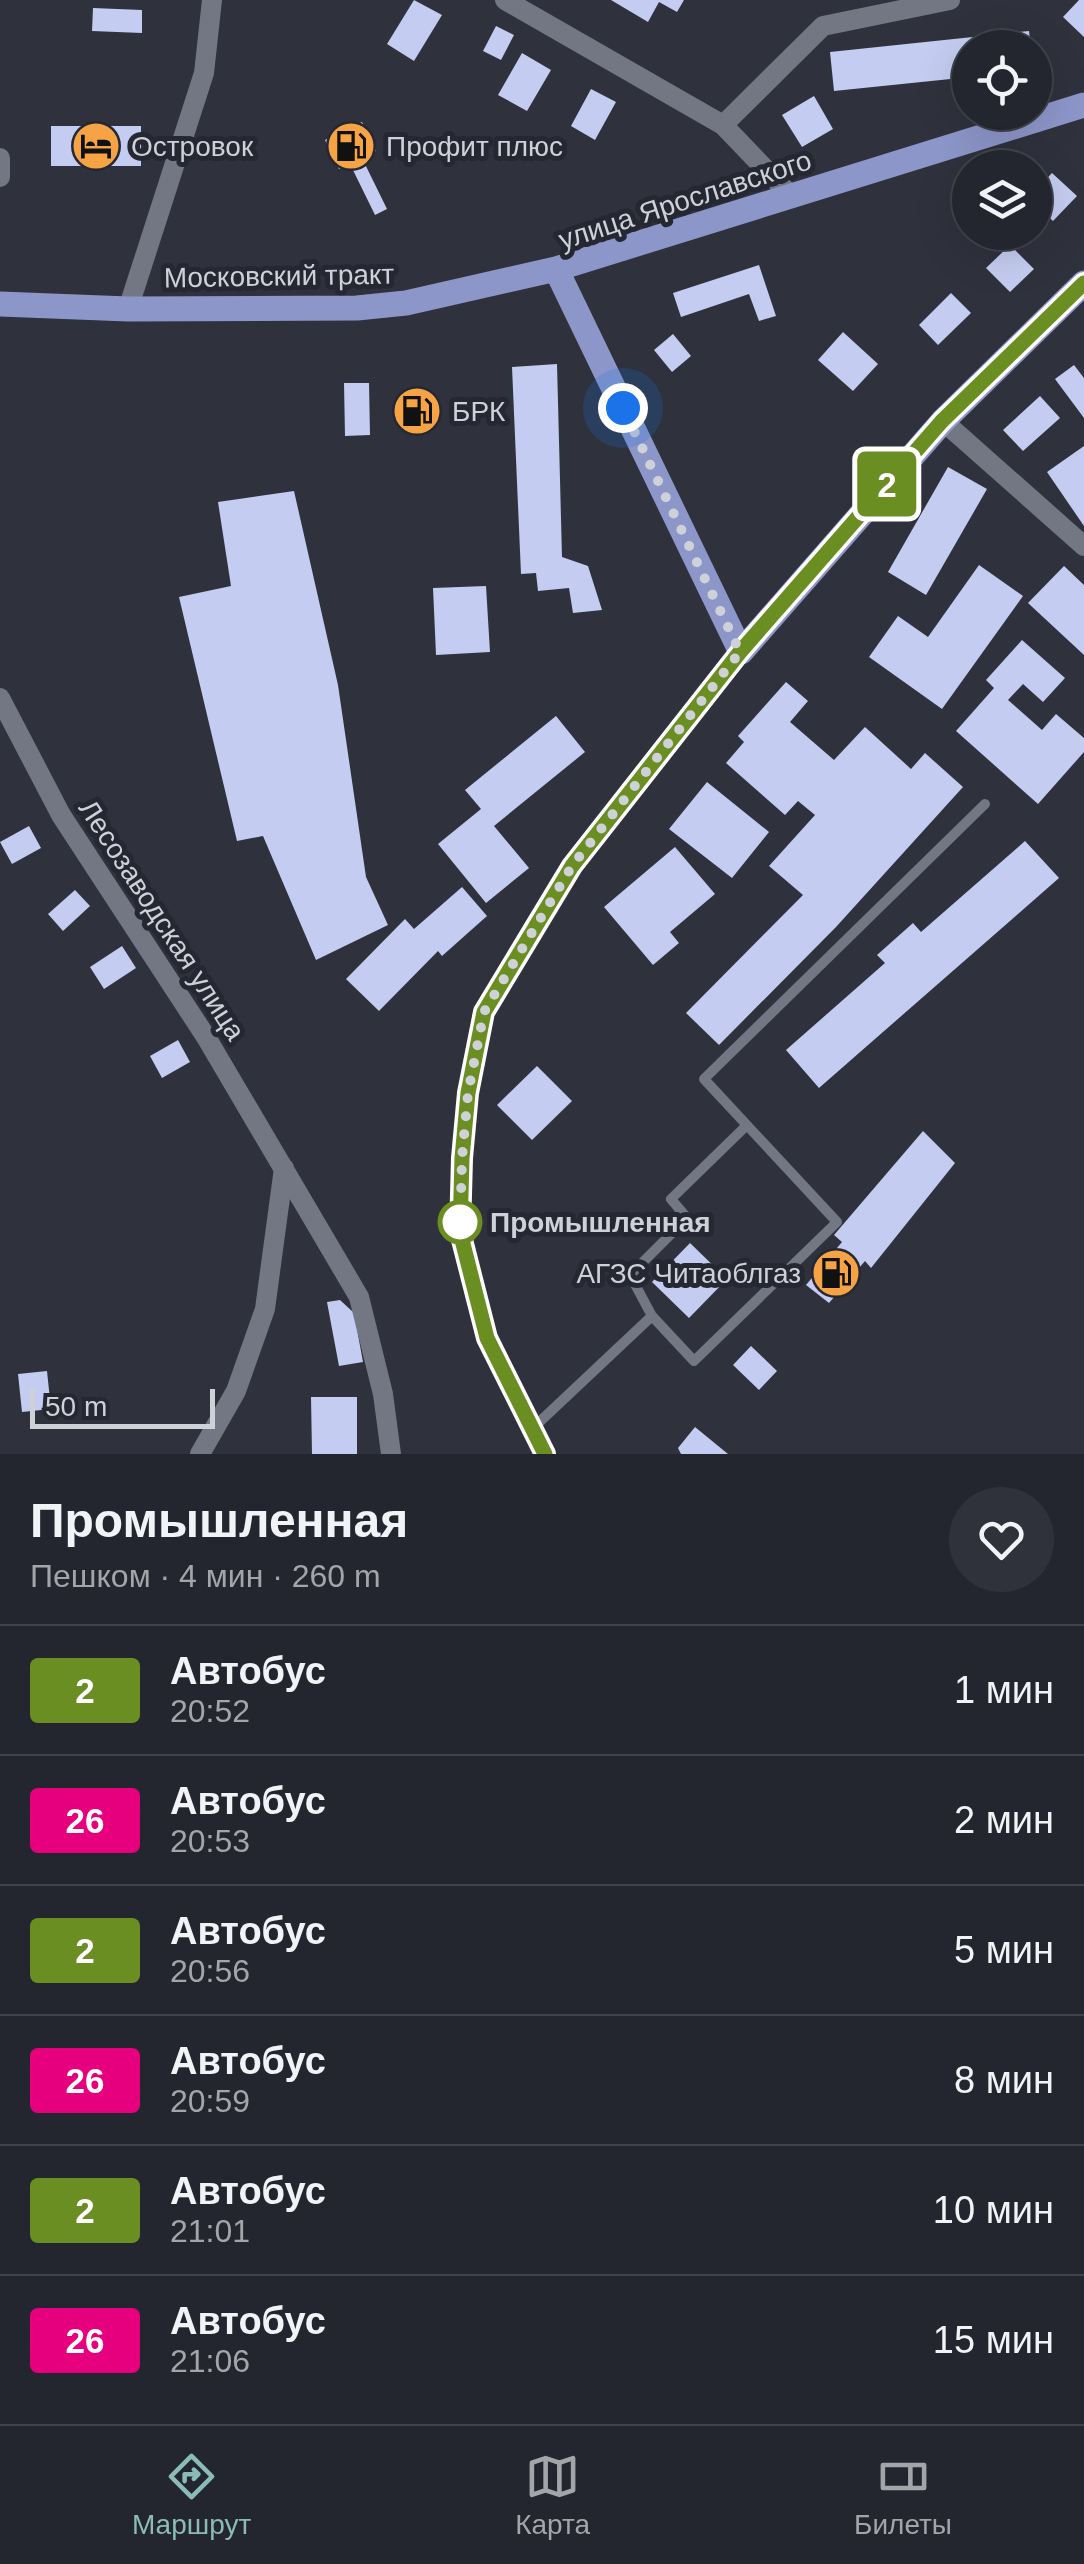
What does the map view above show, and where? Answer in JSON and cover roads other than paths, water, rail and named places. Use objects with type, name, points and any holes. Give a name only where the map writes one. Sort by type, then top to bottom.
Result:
[{"type":"main road","name":"улица Ярославского","points":[[740,652],[556,268],[1084,105]]},
{"type":"main road","name":"Московский тракт","points":[[0,304],[128,309],[373,306],[406,303],[556,268]]},
{"type":"main road","points":[[740,652],[942,421],[1084,283]]},
{"type":"street","points":[[128,309],[204,73],[212,0]]},
{"type":"street","points":[[505,0],[723,125],[790,195]]},
{"type":"street","points":[[723,125],[823,26],[950,0]]},
{"type":"street","points":[[0,158],[0,177]]},
{"type":"street","points":[[942,421],[1084,546]]},
{"type":"street","points":[[545,1454],[487,1338],[460,1232],[468,1093],[484,1012],[572,866],[740,652]]},
{"type":"street","name":"Лесозаводская улица","points":[[0,698],[61,815],[206,1038],[359,1297],[383,1394],[392,1454]]},
{"type":"street","points":[[200,1454],[236,1391],[265,1309],[284,1168]]},
{"type":"lane","points":[[746,1126],[671,1199],[688,1218],[630,1275],[652,1316],[694,1361],[837,1222],[704,1078],[985,804]]},
{"type":"lane","points":[[532,1428],[652,1316]]},
{"type":"place","name":"Островок","points":[[96,146]]},
{"type":"place","name":"Профит плюс","points":[[351,146]]},
{"type":"place","name":"БРК","points":[[417,411]]},
{"type":"place","name":"Промышленная","points":[[460,1222]]},
{"type":"place","name":"АГЗС Читаоблгаз","points":[[836,1273]]}]
